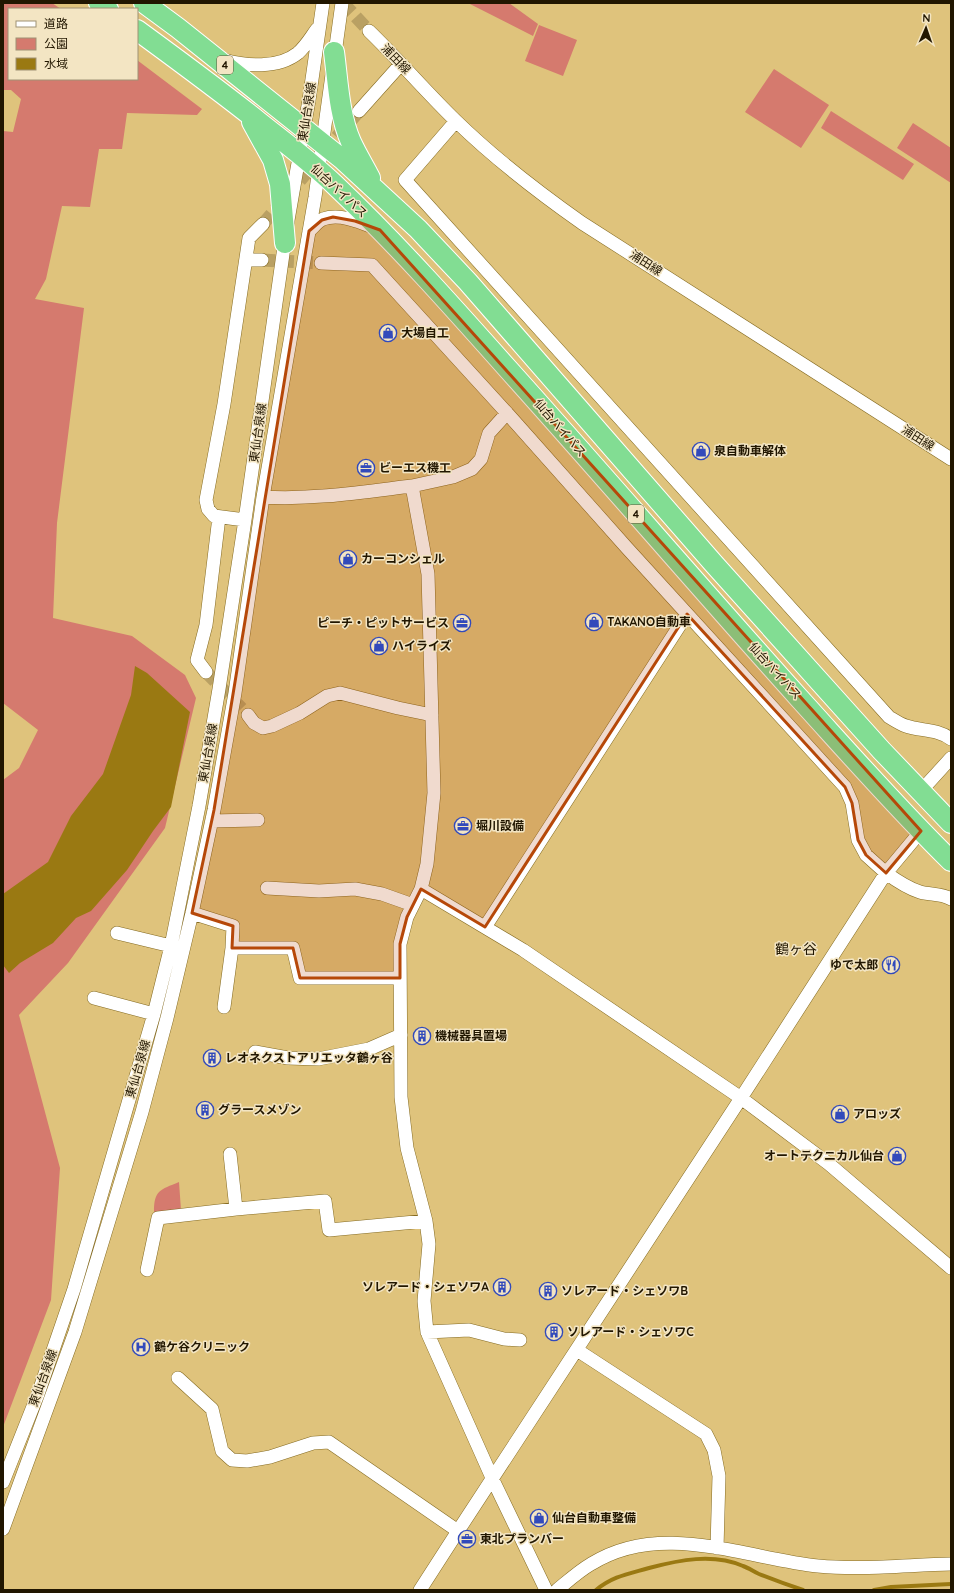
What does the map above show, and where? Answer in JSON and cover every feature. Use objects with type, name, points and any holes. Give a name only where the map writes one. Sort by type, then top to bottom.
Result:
[{"type":"highway","name":"仙台バイパス","points":[[144,3],[304,128],[378,191],[418,229],[468,282],[714,564],[920,792],[951,823]]},
{"type":"highway","name":"仙台バイパス","points":[[138,31],[244,110],[300,155],[333,183],[380,230],[455,310],[716,605],[920,831],[951,861]]},
{"type":"highway","points":[[334,52],[343,112],[348,133],[351,142],[378,191]]},
{"type":"highway","points":[[244,110],[261,136],[274,164],[280,184],[285,243]]},
{"type":"street","name":"東仙台泉線","points":[[3,1482],[38,1394],[74,1289],[154,1014],[170,946],[202,791],[219,689],[246,520],[285,243],[323,3]]},
{"type":"street","points":[[3,1529],[75,1332],[142,1112],[167,1018],[192,913],[212,821],[235,693],[264,497],[309,231],[342,3]]},
{"type":"street","points":[[216,58],[239,64],[264,65],[282,61],[297,54],[309,41],[319,24]]},
{"type":"street","name":"浦田線","points":[[369,31],[456,121],[504,165],[542,195],[582,223],[951,459]]},
{"type":"street","points":[[359,111],[401,64]]},
{"type":"street","points":[[456,121],[405,180],[889,717],[906,726],[929,731],[951,739]]},
{"type":"street","points":[[309,231],[322,220],[333,218],[355,221],[380,230]]},
{"type":"street","points":[[246,520],[214,516],[208,509],[206,500],[224,404],[250,238],[263,224]]},
{"type":"street","points":[[246,260],[262,260]]},
{"type":"street","points":[[321,263],[372,265],[845,787],[852,803],[858,840],[866,855],[900,884],[920,892],[943,895],[951,898]]},
{"type":"street","points":[[264,497],[318,497],[412,486],[453,477],[472,469],[481,459],[489,432],[507,413]]},
{"type":"street","points":[[412,486],[428,574],[434,793],[428,864],[421,889],[407,917],[400,944],[401,1098],[407,1148],[426,1221],[428,1244],[424,1301],[427,1332],[493,1480],[546,1590]]},
{"type":"street","points":[[206,672],[196,660],[206,625],[219,517]]},
{"type":"street","points":[[485,927],[687,614]]},
{"type":"street","points":[[248,715],[254,723],[264,728],[300,713],[327,696],[340,693],[432,715]]},
{"type":"street","points":[[920,792],[951,758]]},
{"type":"street","points":[[212,821],[258,820]]},
{"type":"street","points":[[420,1590],[741,1098],[886,872],[920,831]]},
{"type":"street","points":[[267,888],[319,891],[355,889],[382,894],[413,905]]},
{"type":"street","points":[[421,889],[523,950],[741,1098],[829,1164],[951,1268]]},
{"type":"street","points":[[192,913],[233,926],[232,948],[224,1007]]},
{"type":"street","points":[[118,934],[170,946]]},
{"type":"street","points":[[232,948],[293,948],[300,978],[400,978]]},
{"type":"street","points":[[94,998],[154,1014]]},
{"type":"street","points":[[255,1052],[288,1058],[318,1059],[369,1049],[401,1035]]},
{"type":"street","points":[[230,1154],[236,1209]]},
{"type":"street","points":[[147,1270],[158,1218],[325,1201],[329,1230],[426,1221]]},
{"type":"street","points":[[427,1332],[468,1330],[504,1339],[520,1340]]},
{"type":"street","points":[[577,1350],[706,1434],[714,1450],[719,1476],[717,1548]]},
{"type":"street","points":[[178,1378],[212,1409],[222,1452],[232,1460],[247,1461],[270,1457],[313,1443],[329,1442],[458,1531]]},
{"type":"street","points":[[557,1590],[591,1564],[623,1550],[645,1545],[672,1542],[717,1548],[819,1566],[858,1567],[951,1564]]},
{"type":"highlighted area","points":[[333,217],[355,221],[380,230],[921,831],[886,873],[866,855],[858,840],[852,803],[845,787],[687,614],[485,927],[421,889],[407,917],[400,944],[400,978],[300,978],[293,948],[232,948],[233,926],[192,913],[214,810],[309,231],[322,220]]},
{"type":"green space","points":[[3,3],[52,3],[60,8],[8,8],[8,80],[138,80],[138,61],[202,109],[197,115],[127,113],[122,149],[99,149],[90,207],[62,206],[46,279],[35,299],[84,308],[57,523],[53,618],[132,636],[185,675],[196,698],[165,828],[68,963],[19,1015],[60,1168],[51,1300],[3,1427],[3,780],[19,768],[38,730],[3,703],[3,131],[13,132],[21,99],[11,90],[3,90]]},
{"type":"green space","points":[[468,3],[509,3],[538,24],[533,36]]},
{"type":"green space","points":[[539,25],[577,40],[563,76],[525,61]]},
{"type":"green space","points":[[774,69],[829,105],[801,148],[745,112]]},
{"type":"green space","points":[[831,111],[914,164],[903,180],[821,128]]},
{"type":"green space","points":[[913,123],[951,148],[951,183],[897,148]]},
{"type":"green space","points":[[179,1182],[181,1210],[154,1212],[155,1199],[159,1192]]},
{"type":"water","points":[[135,666],[147,673],[190,712],[171,807],[127,870],[91,911],[76,918],[53,943],[20,963],[9,973],[3,965],[3,894],[48,862],[71,816],[103,774],[131,695]]},
{"type":"waterway","points":[[596,1590],[602,1585],[621,1576],[672,1562],[696,1559],[732,1562],[803,1590]]},
{"type":"waterway","points":[[874,1590],[891,1587],[951,1584]]},
{"type":"tunnel","points":[[343,3],[369,31]]},
{"type":"tunnel","points":[[263,224],[359,111]]},
{"type":"tunnel","points":[[262,260],[321,263]]},
{"type":"tunnel","points":[[206,672],[248,715]]},
{"type":"place","name":"大場自工","points":[[388,333]]},
{"type":"place","name":"泉自動車解体","points":[[701,451]]},
{"type":"place","name":"ビーエス機工","points":[[366,468]]},
{"type":"place","name":"カーコンシェル","points":[[348,559]]},
{"type":"place","name":"TAKANO自動車","points":[[594,622]]},
{"type":"place","name":"ピーチ・ピットサービス","points":[[462,623]]},
{"type":"place","name":"ハイライズ","points":[[379,646]]},
{"type":"place","name":"堀川設備","points":[[463,826]]},
{"type":"place","name":"ゆで太郎","points":[[891,965]]},
{"type":"place","name":"機械器具置場","points":[[422,1036]]},
{"type":"place","name":"レオネクストアリエッタ鶴ヶ谷","points":[[212,1058]]},
{"type":"place","name":"グラースメゾン","points":[[205,1110]]},
{"type":"place","name":"アロッズ","points":[[840,1114]]},
{"type":"place","name":"オートテクニカル仙台","points":[[897,1156]]},
{"type":"place","name":"ソレアード・シェソワA","points":[[502,1287]]},
{"type":"place","name":"ソレアード・シェソワB","points":[[548,1291]]},
{"type":"place","name":"ソレアード・シェソワC","points":[[554,1332]]},
{"type":"place","name":"鶴ケ谷クリニック","points":[[141,1347]]},
{"type":"place","name":"仙台自動車整備","points":[[539,1518]]},
{"type":"place","name":"東北プランバー","points":[[467,1539]]},
{"type":"district","name":"鶴ヶ谷","points":[[796,949]]}]
